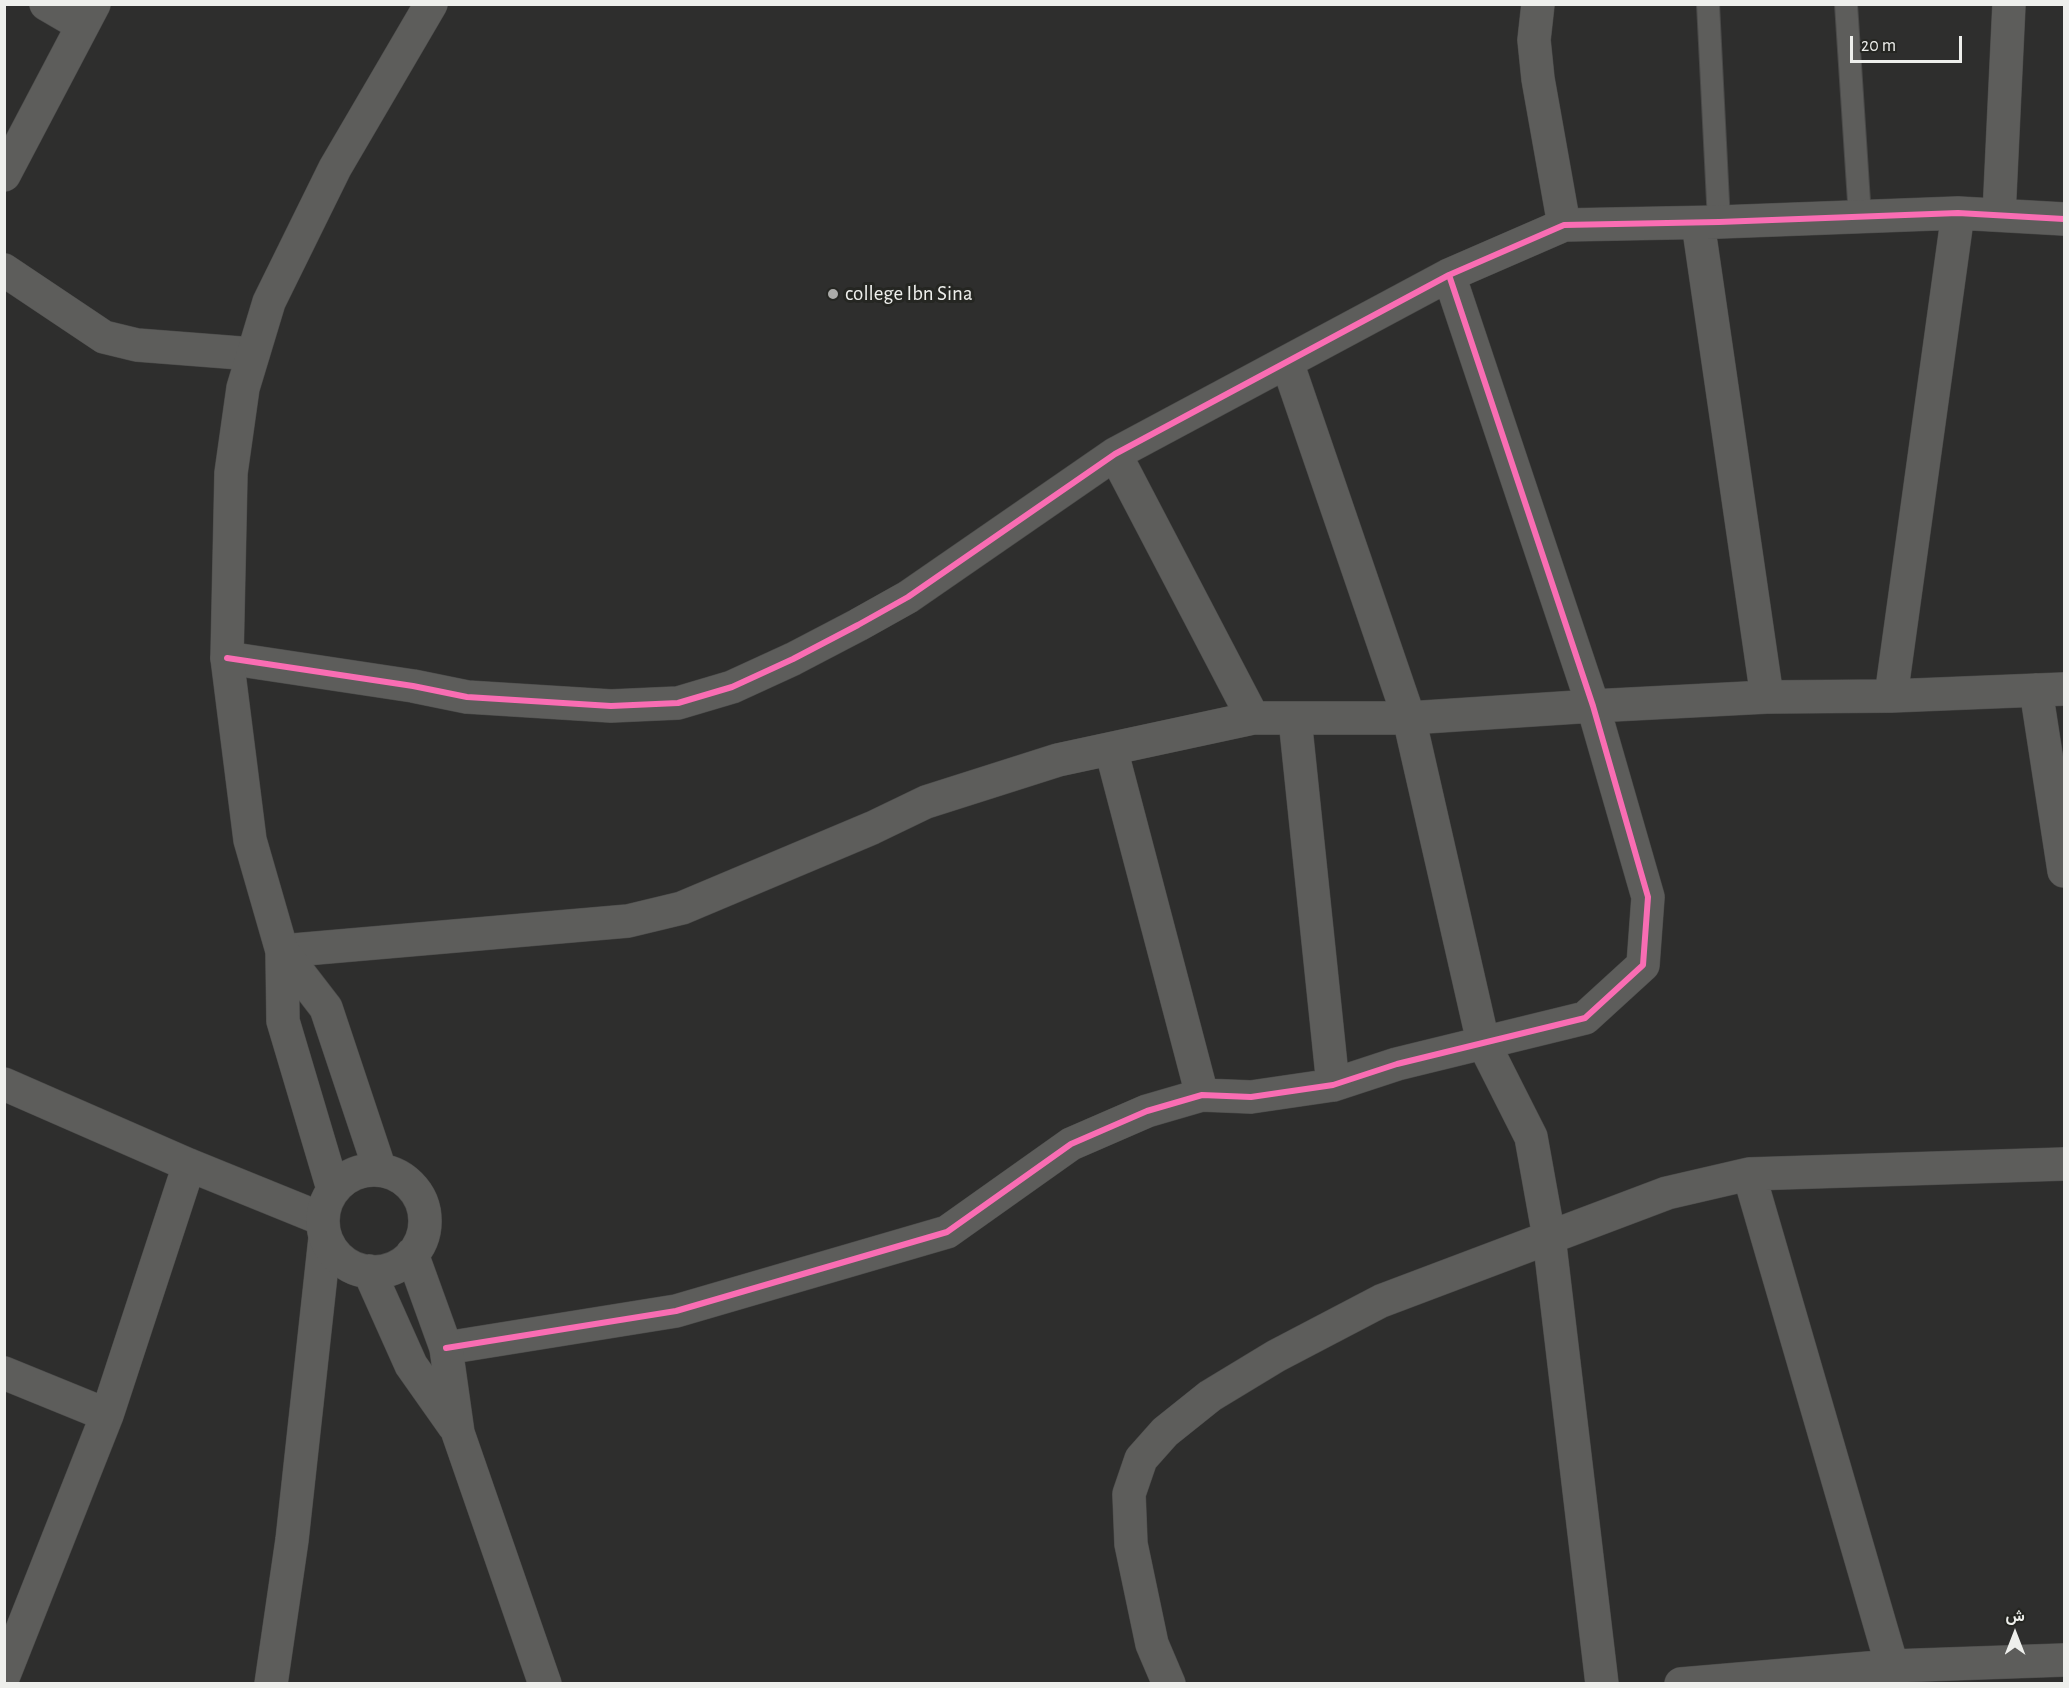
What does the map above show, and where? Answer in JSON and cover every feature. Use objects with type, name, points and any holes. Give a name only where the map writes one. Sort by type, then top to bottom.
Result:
[{"type":"street","points":[[4,175],[88,15],[46,4]]},
{"type":"street","points":[[271,1683],[292,1540],[327,1215],[354,1173],[380,1170],[398,1175],[412,1186],[422,1202],[425,1221],[422,1239],[412,1254],[393,1268],[369,1271],[350,1266],[335,1254],[327,1215],[283,1021],[282,951],[250,840],[227,658],[231,473],[243,388],[269,302],[335,168],[431,4]]},
{"type":"street","points":[[1538,4],[1534,40],[1538,79],[1564,225]]},
{"type":"street","points":[[1999,215],[2008,4]]},
{"type":"street","points":[[227,658],[413,686],[467,697],[610,706],[678,703],[732,687],[793,659],[908,597],[1115,454],[1449,275],[1564,225],[1709,223],[1958,213],[2064,219]]},
{"type":"street","points":[[1891,696],[1958,213]]},
{"type":"street","points":[[1709,223],[1767,697]]},
{"type":"street","points":[[4,270],[104,337],[137,345],[253,354]]},
{"type":"street","points":[[446,1348],[676,1311],[947,1232],[1071,1144],[1147,1111],[1202,1095],[1251,1097],[1333,1085],[1397,1064],[1585,1018],[1643,965],[1648,897],[1593,706],[1449,275]]},
{"type":"street","points":[[1287,362],[1409,718],[1483,1042],[1531,1137],[1549,1237],[1602,1683]]},
{"type":"street","points":[[1115,454],[1253,718]]},
{"type":"street","points":[[282,951],[628,921],[681,908],[872,828],[926,802],[1058,760],[1253,718],[1409,718],[1767,697],[1891,696],[2050,690],[2064,871]]},
{"type":"street","points":[[1295,719],[1333,1085]]},
{"type":"street","points":[[1111,749],[1202,1095]]},
{"type":"street","points":[[282,951],[326,1008],[380,1170]]},
{"type":"street","points":[[4,1084],[189,1165],[327,1215]]},
{"type":"street","points":[[1169,1683],[1152,1644],[1131,1544],[1129,1494],[1141,1459],[1165,1432],[1210,1396],[1276,1356],[1381,1301],[1667,1193],[1749,1174],[2064,1164]]},
{"type":"street","points":[[4,1676],[107,1416],[189,1165]]},
{"type":"street","points":[[1749,1174],[1892,1666]]},
{"type":"street","points":[[412,1254],[446,1348],[458,1433],[545,1683]]},
{"type":"street","points":[[369,1271],[411,1365],[458,1433]]},
{"type":"street","points":[[4,1373],[107,1416]]},
{"type":"street","points":[[1681,1683],[1892,1666],[2064,1660]]},
{"type":"lane","points":[[1708,4],[1709,223]]},
{"type":"lane","points":[[1846,4],[1860,217]]},
{"type":"cycle path","points":[[227,658],[413,686],[467,697],[611,706],[678,703],[732,687],[793,659],[858,625],[908,597],[1115,454],[1449,275],[1564,225],[1958,213],[2064,219]]},
{"type":"cycle path","points":[[446,1348],[676,1311],[947,1232],[1071,1144],[1147,1111],[1202,1095],[1251,1097],[1333,1085],[1397,1064],[1585,1018],[1643,965],[1648,897],[1593,706],[1449,275]]},
{"type":"place","name":"college Ibn Sina","points":[[833,294]]}]
